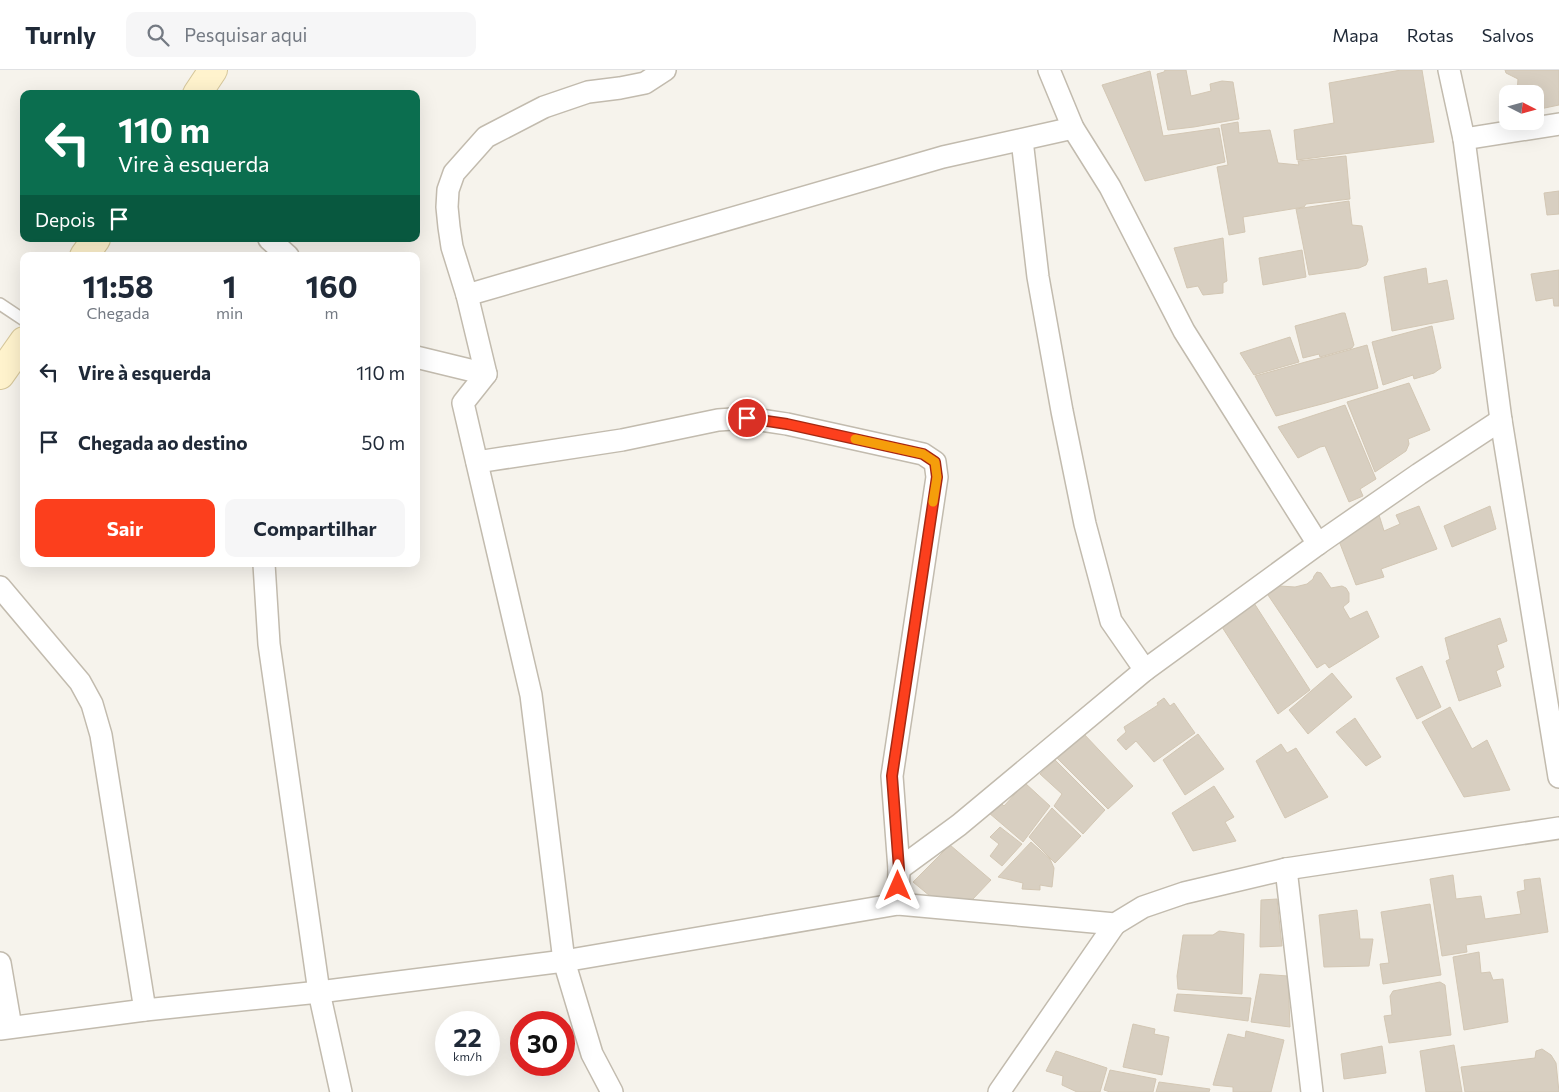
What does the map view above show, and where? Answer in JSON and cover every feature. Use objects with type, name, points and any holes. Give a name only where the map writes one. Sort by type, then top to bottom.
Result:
[{"type":"main road","points":[[200,90],[214,70]]},
{"type":"main road","points":[[0,375],[20,347]]},
{"type":"street","points":[[486,374],[467,295],[452,247],[447,207],[448,190],[454,173],[486,137],[544,107],[588,92],[645,83],[665,70]]},
{"type":"street","points":[[1049,70],[1072,128],[1110,187],[1184,331],[1318,544]]},
{"type":"street","points":[[1449,70],[1464,139],[1501,420],[1559,777]]},
{"type":"street","points":[[1464,139],[1559,124]]},
{"type":"street","points":[[467,295],[943,157],[1072,128]]},
{"type":"street","points":[[1022,140],[1038,277],[1085,524],[1111,621],[1145,670]]},
{"type":"street","points":[[272,242],[284,252]]},
{"type":"street","points":[[420,358],[486,374]]},
{"type":"street","points":[[486,374],[463,402],[531,695],[564,961],[592,1054],[612,1092]]},
{"type":"street","points":[[477,462],[622,440],[718,420],[747,418],[787,424],[923,454],[935,462],[937,477],[892,776],[899,869],[898,904]]},
{"type":"street","points":[[899,869],[959,825],[1145,670],[1318,544],[1501,420]]},
{"type":"street","points":[[264,567],[269,644],[319,992],[341,1092]]},
{"type":"street","points":[[0,587],[80,682],[92,704],[101,736],[145,1010]]},
{"type":"street","points":[[999,1092],[1115,924],[1143,906],[1184,893],[1286,869],[1559,828]]},
{"type":"street","points":[[1286,869],[1312,1092]]},
{"type":"street","points":[[0,963],[5,1028],[145,1010],[319,992],[564,961],[898,904],[1115,924]]},
{"type":"lane","points":[[0,304],[20,317]]},
{"type":"building","points":[[1165,70],[1186,70],[1191,96],[1211,91],[1210,84],[1222,81],[1233,82],[1239,119],[1168,130],[1157,74]]},
{"type":"building","points":[[1401,70],[1422,70],[1434,142],[1297,160],[1294,130],[1334,123],[1329,83]]},
{"type":"building","points":[[1505,70],[1559,70],[1559,105],[1544,108],[1544,85],[1518,85],[1518,79],[1506,73]]},
{"type":"building","points":[[1150,71],[1163,136],[1219,128],[1225,162],[1145,181],[1102,85]]},
{"type":"building","points":[[1238,122],[1239,133],[1270,130],[1278,163],[1299,165],[1298,161],[1346,156],[1350,199],[1306,204],[1304,207],[1243,217],[1245,232],[1229,235],[1217,167],[1228,165],[1221,125]]},
{"type":"building","points":[[1559,191],[1559,214],[1547,215],[1544,193]]},
{"type":"building","points":[[1349,201],[1352,225],[1362,226],[1368,260],[1366,265],[1359,268],[1309,275],[1296,209]]},
{"type":"building","points":[[1223,238],[1227,281],[1223,283],[1223,293],[1203,295],[1198,286],[1187,288],[1174,248]]},
{"type":"building","points":[[1302,250],[1306,277],[1263,285],[1259,258]]},
{"type":"building","points":[[1426,268],[1428,284],[1447,280],[1454,319],[1392,331],[1384,277]]},
{"type":"building","points":[[1559,270],[1559,306],[1554,306],[1553,298],[1536,301],[1531,274]]},
{"type":"building","points":[[1345,313],[1354,345],[1352,348],[1320,357],[1319,354],[1303,358],[1295,326]]},
{"type":"building","points":[[1432,326],[1441,368],[1434,373],[1414,379],[1413,375],[1383,385],[1372,342]]},
{"type":"building","points":[[1290,337],[1299,362],[1254,375],[1240,353]]},
{"type":"building","points":[[1367,345],[1378,388],[1322,404],[1276,416],[1255,376]]},
{"type":"building","points":[[1409,383],[1430,430],[1408,439],[1409,444],[1406,451],[1375,472],[1347,402]]},
{"type":"building","points":[[1345,405],[1376,479],[1360,489],[1363,496],[1349,502],[1325,446],[1298,458],[1278,427]]},
{"type":"building","points":[[1419,506],[1437,549],[1381,569],[1384,577],[1356,585],[1339,541],[1379,515],[1384,531],[1400,524],[1396,515]]},
{"type":"building","points":[[1490,506],[1496,529],[1452,547],[1444,526]]},
{"type":"building","points":[[1317,572],[1321,573],[1331,588],[1342,586],[1346,588],[1349,593],[1349,602],[1343,607],[1350,619],[1367,611],[1379,637],[1329,668],[1325,663],[1317,668],[1268,595],[1280,586],[1295,587],[1307,584]]},
{"type":"building","points":[[1254,603],[1310,690],[1278,714],[1222,627]]},
{"type":"building","points":[[1500,618],[1507,641],[1497,645],[1504,667],[1496,671],[1501,686],[1459,701],[1446,661],[1450,659],[1445,638]]},
{"type":"building","points":[[1422,666],[1441,707],[1417,719],[1396,678]]},
{"type":"building","points":[[1332,673],[1352,697],[1308,734],[1289,710]]},
{"type":"building","points":[[1164,698],[1170,706],[1174,703],[1195,733],[1154,762],[1136,741],[1126,750],[1117,740],[1126,732],[1124,727],[1158,705],[1157,703]]},
{"type":"building","points":[[1450,707],[1472,749],[1487,740],[1510,790],[1464,797],[1422,722]]},
{"type":"building","points":[[1355,718],[1381,757],[1366,766],[1336,732]]},
{"type":"building","points":[[1083,733],[1133,786],[1108,809],[1057,758]]},
{"type":"building","points":[[1198,734],[1224,769],[1185,795],[1163,760]]},
{"type":"building","points":[[1281,744],[1287,753],[1296,748],[1328,797],[1285,818],[1256,761]]},
{"type":"building","points":[[1055,760],[1105,810],[1083,834],[1054,806],[1062,794],[1040,774]]},
{"type":"building","points":[[1025,783],[1050,806],[1023,842],[989,813],[1000,802],[1004,806]]},
{"type":"building","points":[[1214,786],[1234,817],[1225,822],[1236,841],[1193,851],[1172,813]]},
{"type":"building","points":[[1052,808],[1081,836],[1055,863],[1029,837]]},
{"type":"building","points":[[1000,827],[1022,844],[1002,866],[990,856],[999,844],[990,837]]},
{"type":"building","points":[[1031,842],[1050,859],[1054,868],[1052,887],[1040,885],[1040,890],[1022,889],[1023,883],[998,877]]},
{"type":"building","points":[[950,845],[991,880],[972,900],[930,896],[913,882]]},
{"type":"building","points":[[1453,875],[1456,899],[1481,896],[1485,919],[1521,914],[1517,892],[1525,890],[1524,880],[1540,878],[1548,932],[1466,945],[1467,952],[1442,956],[1430,879]]},
{"type":"building","points":[[1277,899],[1282,946],[1260,947],[1261,900]]},
{"type":"building","points":[[1430,904],[1441,975],[1383,984],[1380,964],[1389,963],[1381,912]]},
{"type":"building","points":[[1357,910],[1360,939],[1373,939],[1369,966],[1324,967],[1319,915]]},
{"type":"building","points":[[1219,931],[1244,934],[1242,994],[1178,989],[1177,976],[1183,935],[1213,935]]},
{"type":"building","points":[[1479,952],[1481,973],[1490,972],[1493,980],[1503,979],[1508,1022],[1464,1030],[1453,957]]},
{"type":"building","points":[[1260,974],[1288,976],[1290,1027],[1251,1022]]},
{"type":"building","points":[[1440,982],[1445,985],[1451,1035],[1389,1043],[1384,1016],[1392,1015],[1390,996],[1393,991]]},
{"type":"building","points":[[1177,994],[1251,998],[1248,1021],[1174,1011]]},
{"type":"building","points":[[1133,1024],[1155,1029],[1154,1034],[1169,1037],[1162,1075],[1123,1067]]},
{"type":"building","points":[[1246,1031],[1284,1040],[1271,1092],[1233,1092],[1233,1087],[1213,1085],[1228,1034],[1245,1038]]},
{"type":"building","points":[[1454,1045],[1462,1092],[1426,1092],[1420,1051]]},
{"type":"building","points":[[1382,1046],[1386,1073],[1344,1079],[1341,1054]]},
{"type":"building","points":[[1542,1049],[1551,1055],[1556,1063],[1559,1092],[1465,1092],[1461,1067],[1535,1058],[1536,1051]]},
{"type":"building","points":[[1056,1051],[1107,1068],[1100,1092],[1077,1092],[1062,1085],[1063,1076],[1046,1071]]},
{"type":"building","points":[[1110,1070],[1156,1079],[1153,1092],[1110,1092],[1104,1090]]},
{"type":"building","points":[[1159,1082],[1210,1089],[1209,1092],[1156,1092]]},
{"type":"slow traffic","points":[[855,439],[923,454],[935,462],[937,477],[933,502]]},
{"type":"route","points":[[747,418],[787,424],[923,454],[935,462],[937,477],[892,776],[899,869],[898,886]]}]
